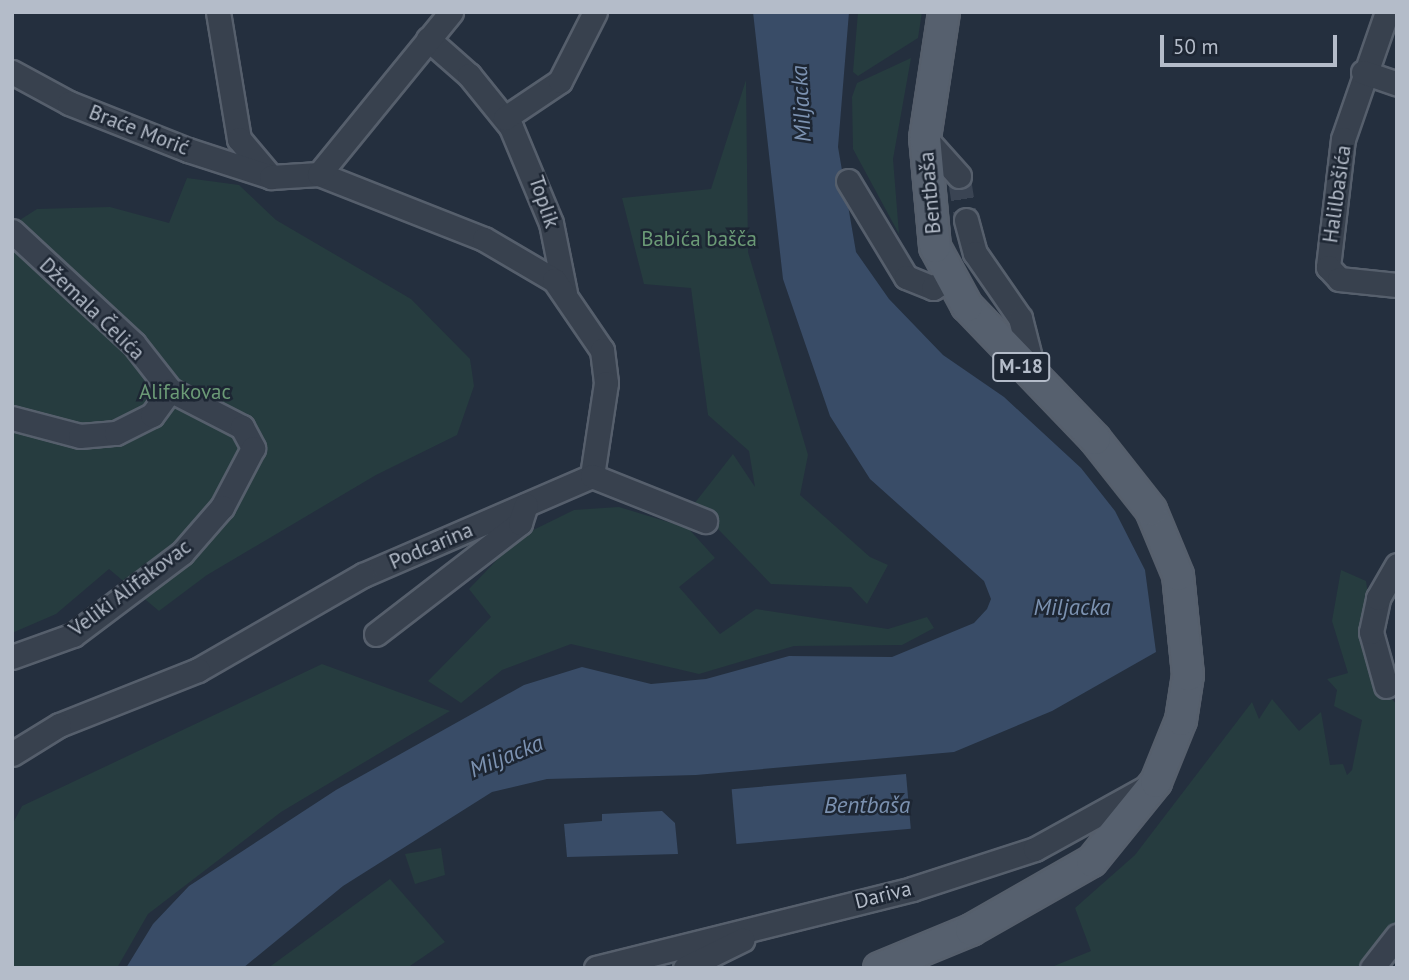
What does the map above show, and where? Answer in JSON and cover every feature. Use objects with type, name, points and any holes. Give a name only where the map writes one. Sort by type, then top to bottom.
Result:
[{"type":"main road","name":"Bentbaša","points":[[879,968],[971,930],[1092,861],[1156,782],[1181,720],[1188,676],[1178,575],[1151,510],[1126,474],[967,306],[950,277],[929,215],[925,138],[944,12]]},
{"type":"street","points":[[218,12],[239,139],[271,177],[319,174],[484,239],[554,279],[602,350],[606,383],[592,476],[705,521]]},
{"type":"street","points":[[319,174],[451,12]]},
{"type":"street","points":[[505,118],[560,81],[595,12]]},
{"type":"street","name":"Halilbašića","points":[[1387,12],[1363,72],[1334,186],[1328,267],[1339,279],[1397,285]]},
{"type":"street","name":"Toplik","points":[[428,39],[505,118],[551,223],[565,293]]},
{"type":"street","name":"Braće Morić","points":[[12,72],[69,103],[271,177]]},
{"type":"street","points":[[1363,72],[1397,84]]},
{"type":"street","points":[[925,138],[959,177]]},
{"type":"street","points":[[848,181],[906,277],[933,288],[950,277]]},
{"type":"street","points":[[966,220],[975,253],[1020,318],[1037,383]]},
{"type":"street","name":"Džemala Čelića","points":[[12,231],[134,344],[170,390]]},
{"type":"street","points":[[12,418],[80,436],[116,433],[152,415],[170,390]]},
{"type":"street","name":"Veliki Alifakovac","points":[[12,657],[74,635],[182,553],[222,507],[253,448],[242,427],[198,402],[170,390]]},
{"type":"street","name":"Podcarina","points":[[12,754],[60,725],[198,670],[363,575],[592,476]]},
{"type":"street","points":[[376,634],[520,523],[526,505]]},
{"type":"street","points":[[1386,686],[1371,632],[1378,598],[1397,565]]},
{"type":"street","name":"Dariva","points":[[596,968],[788,917],[912,889],[1035,849],[1156,782]]},
{"type":"street","points":[[685,968],[788,917]]},
{"type":"street","points":[[1371,968],[1397,936]]},
{"type":"green space","points":[[858,12],[922,12],[918,38],[858,76],[853,72]]},
{"type":"green space","points":[[911,58],[893,159],[899,234],[853,149],[852,97],[857,83]]},
{"type":"green space","name":"Babića bašča","points":[[746,80],[748,252],[808,455],[800,495],[870,557],[888,565],[867,604],[851,587],[771,584],[694,504],[733,454],[755,487],[749,451],[708,415],[691,288],[644,284],[622,198],[711,189]]},
{"type":"green space","name":"Alifakovac","points":[[187,178],[239,185],[276,220],[411,299],[470,359],[474,386],[457,435],[376,475],[207,575],[159,611],[109,569],[56,614],[12,633],[12,225],[37,209],[110,207],[169,223]]},
{"type":"green space","points":[[619,507],[688,528],[715,558],[679,587],[720,634],[756,609],[888,629],[927,617],[934,628],[902,645],[794,646],[699,674],[571,644],[502,670],[461,703],[428,681],[491,617],[469,589],[519,537],[574,510]]},
{"type":"green space","points":[[1341,570],[1366,581],[1381,686],[1397,705],[1397,929],[1365,968],[1049,968],[1091,951],[1075,908],[1135,855],[1252,702],[1259,719],[1272,699],[1299,731],[1321,712],[1330,765],[1343,764],[1347,775],[1352,770],[1362,720],[1334,706],[1337,690],[1327,679],[1348,673],[1332,621]]},
{"type":"green space","points":[[322,664],[450,711],[281,812],[148,914],[117,968],[12,968],[12,825],[22,806]]},
{"type":"green space","points":[[441,848],[445,875],[415,884],[405,854]]},
{"type":"green space","points":[[390,879],[445,942],[407,968],[268,968]]},
{"type":"water","name":"Miljacka","points":[[753,12],[849,12],[838,147],[856,252],[889,299],[943,355],[1004,397],[1081,468],[1115,511],[1145,570],[1156,652],[1052,711],[954,752],[696,775],[547,779],[492,792],[343,886],[243,968],[126,968],[153,924],[189,886],[336,790],[524,685],[582,667],[651,684],[706,679],[789,656],[892,657],[974,623],[987,609],[991,599],[984,581],[870,479],[830,416],[783,279]]},
{"type":"water","name":"Bentbaša","points":[[906,774],[911,829],[736,844],[732,789]]},
{"type":"water","points":[[662,811],[675,823],[678,854],[567,857],[564,824],[602,821],[602,814]]},
{"type":"tunnel","points":[[959,176],[966,220]]}]
